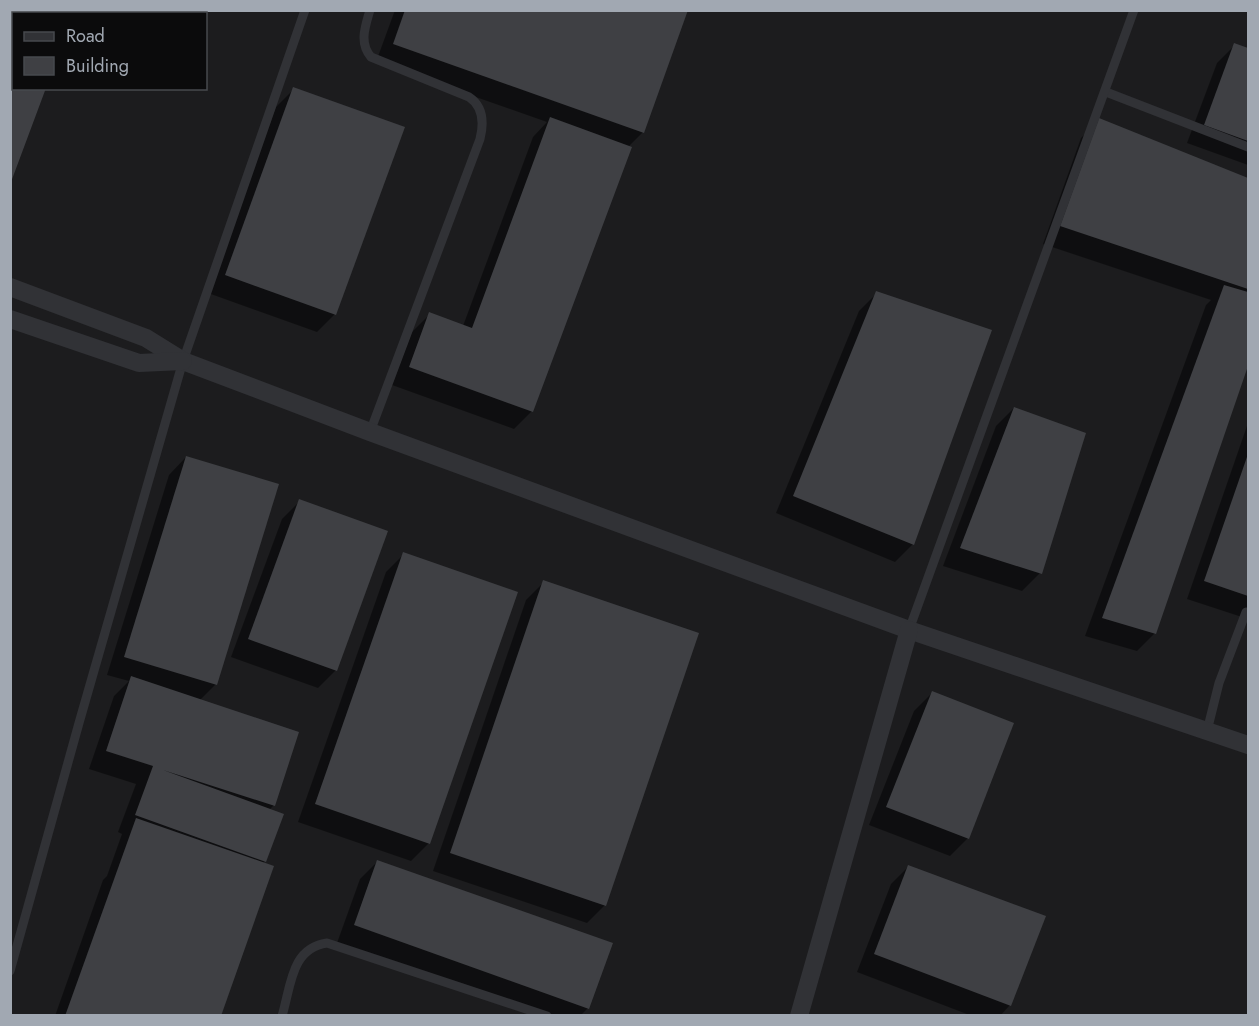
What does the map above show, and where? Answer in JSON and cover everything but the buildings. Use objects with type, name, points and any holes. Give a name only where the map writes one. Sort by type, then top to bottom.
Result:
[{"type":"street","points":[[10,287],[146,338],[183,361],[370,432],[909,630],[1248,745]]},
{"type":"street","points":[[10,319],[139,363],[183,361]]},
{"type":"street","points":[[799,1016],[909,630]]},
{"type":"lane","points":[[10,971],[183,361],[305,10]]},
{"type":"lane","points":[[370,10],[363,37],[365,49],[370,57],[469,97],[476,103],[482,114],[483,124],[480,139],[370,432]]},
{"type":"lane","points":[[909,630],[1134,10]]},
{"type":"lane","points":[[1106,92],[1248,147]]},
{"type":"lane","points":[[1208,731],[1219,683],[1246,612]]},
{"type":"lane","points":[[282,1016],[299,958],[312,947],[327,943],[547,1016]]},
{"type":"shaded area","points":[[11,11],[1248,11],[1248,1015],[11,1015]]}]
